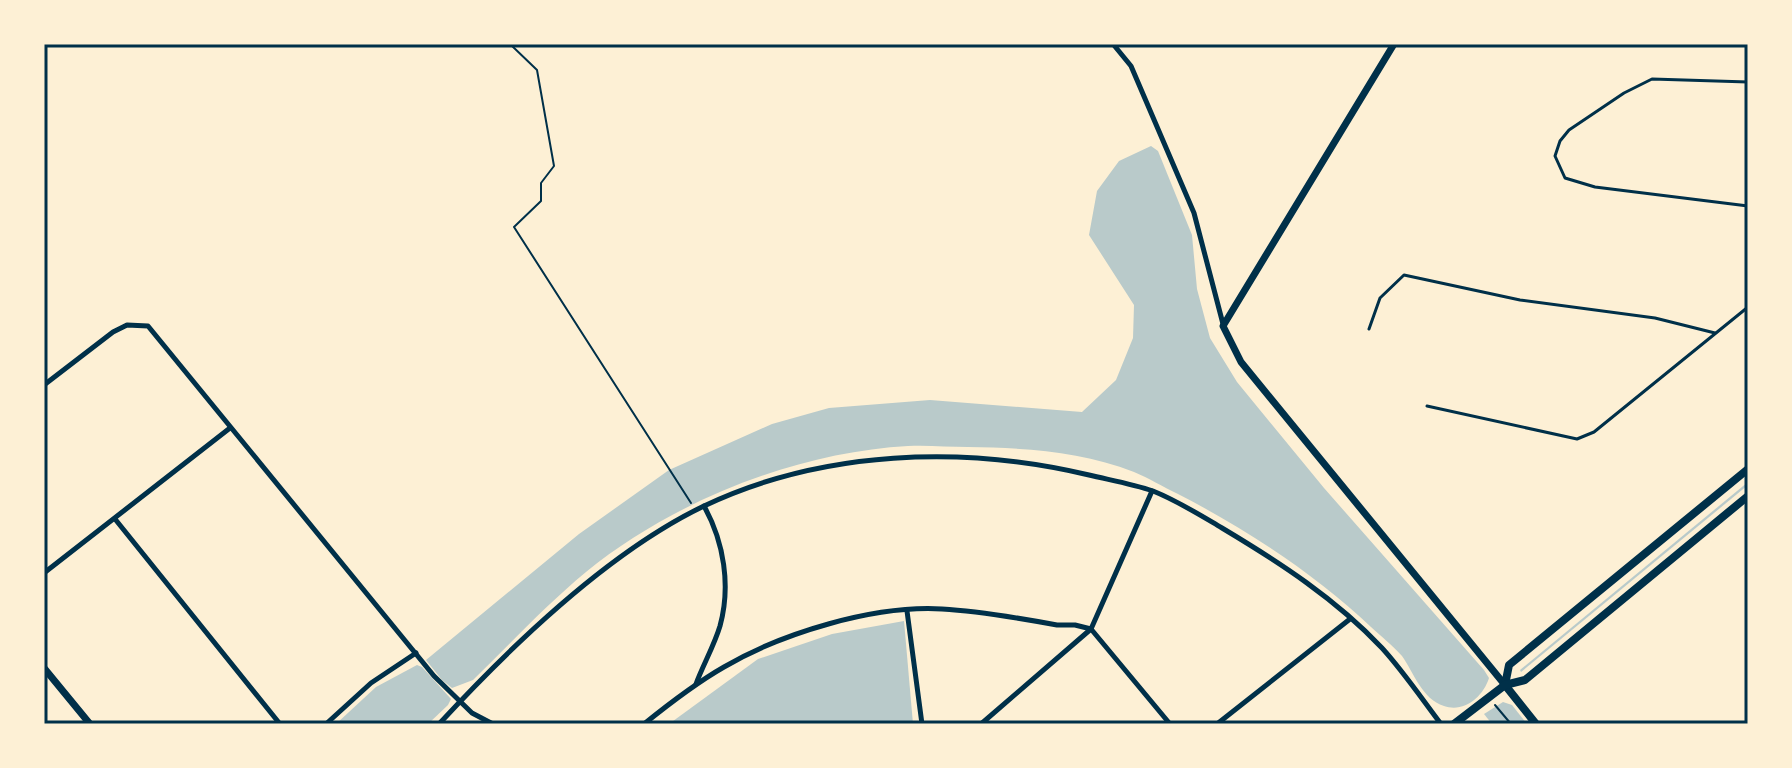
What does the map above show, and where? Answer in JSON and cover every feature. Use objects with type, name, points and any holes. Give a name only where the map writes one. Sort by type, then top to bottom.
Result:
[{"type":"main road","points":[[1536,724],[1505,685],[1509,665],[1748,469]]},
{"type":"main road","points":[[1454,724],[1505,685],[1525,680],[1748,496]]},
{"type":"street","points":[[1113,44],[1131,66],[1194,213],[1223,326],[1241,362],[1505,685]]},
{"type":"street","points":[[1223,326],[1394,44]]},
{"type":"street","points":[[44,385],[113,332],[127,325],[148,326],[416,653],[472,713],[493,724]]},
{"type":"street","points":[[44,573],[230,428]]},
{"type":"street","points":[[439,724],[594,576],[641,541],[704,506],[748,489],[828,467],[928,457],[986,458],[1048,465],[1152,491],[1181,504],[1303,579],[1381,647],[1441,724]]},
{"type":"street","points":[[981,724],[1091,629],[1152,491]]},
{"type":"street","points":[[696,685],[721,623],[723,603],[722,547],[704,506]]},
{"type":"street","points":[[115,519],[280,724]]},
{"type":"street","points":[[645,723],[696,685],[754,652],[792,637],[826,626],[907,611],[939,609],[1091,629],[1170,724]]},
{"type":"street","points":[[907,611],[922,724]]},
{"type":"street","points":[[1217,724],[1350,619]]},
{"type":"street","points":[[326,724],[371,683],[416,653]]},
{"type":"street","points":[[44,668],[90,724]]},
{"type":"lane","points":[[1748,82],[1652,79],[1624,93],[1569,130],[1560,141],[1555,156],[1565,178],[1595,187],[1748,206]]},
{"type":"lane","points":[[1369,329],[1380,298],[1404,275],[1520,300],[1655,318],[1715,333]]},
{"type":"lane","points":[[1427,406],[1577,439],[1594,432],[1748,307]]},
{"type":"path","points":[[510,44],[537,70],[554,166],[541,183],[541,201],[514,227],[696,511]]},
{"type":"path","points":[[1489,697],[1511,724]]},
{"type":"shaded area","points":[[1151,146],[1158,151],[1192,235],[1197,289],[1210,338],[1237,382],[1324,488],[1484,670],[1489,678],[1472,702],[1451,708],[1436,703],[1424,692],[1402,656],[1327,589],[1254,537],[1178,494],[1134,472],[1094,459],[1052,452],[989,448],[916,446],[866,450],[823,458],[738,485],[657,523],[620,546],[557,598],[473,680],[452,688],[426,660],[579,534],[669,470],[772,424],[829,408],[930,400],[1082,412],[1116,380],[1133,338],[1134,305],[1089,235],[1097,191],[1119,161]]},
{"type":"shaded area","points":[[1748,482],[1748,485],[1521,672],[1520,670]]},
{"type":"shaded area","points":[[904,621],[913,724],[669,724],[758,659],[832,634]]},
{"type":"shaded area","points":[[417,665],[451,699],[428,724],[336,724],[376,687]]},
{"type":"shaded area","points":[[1503,702],[1512,705],[1527,724],[1492,724],[1484,714]]}]
